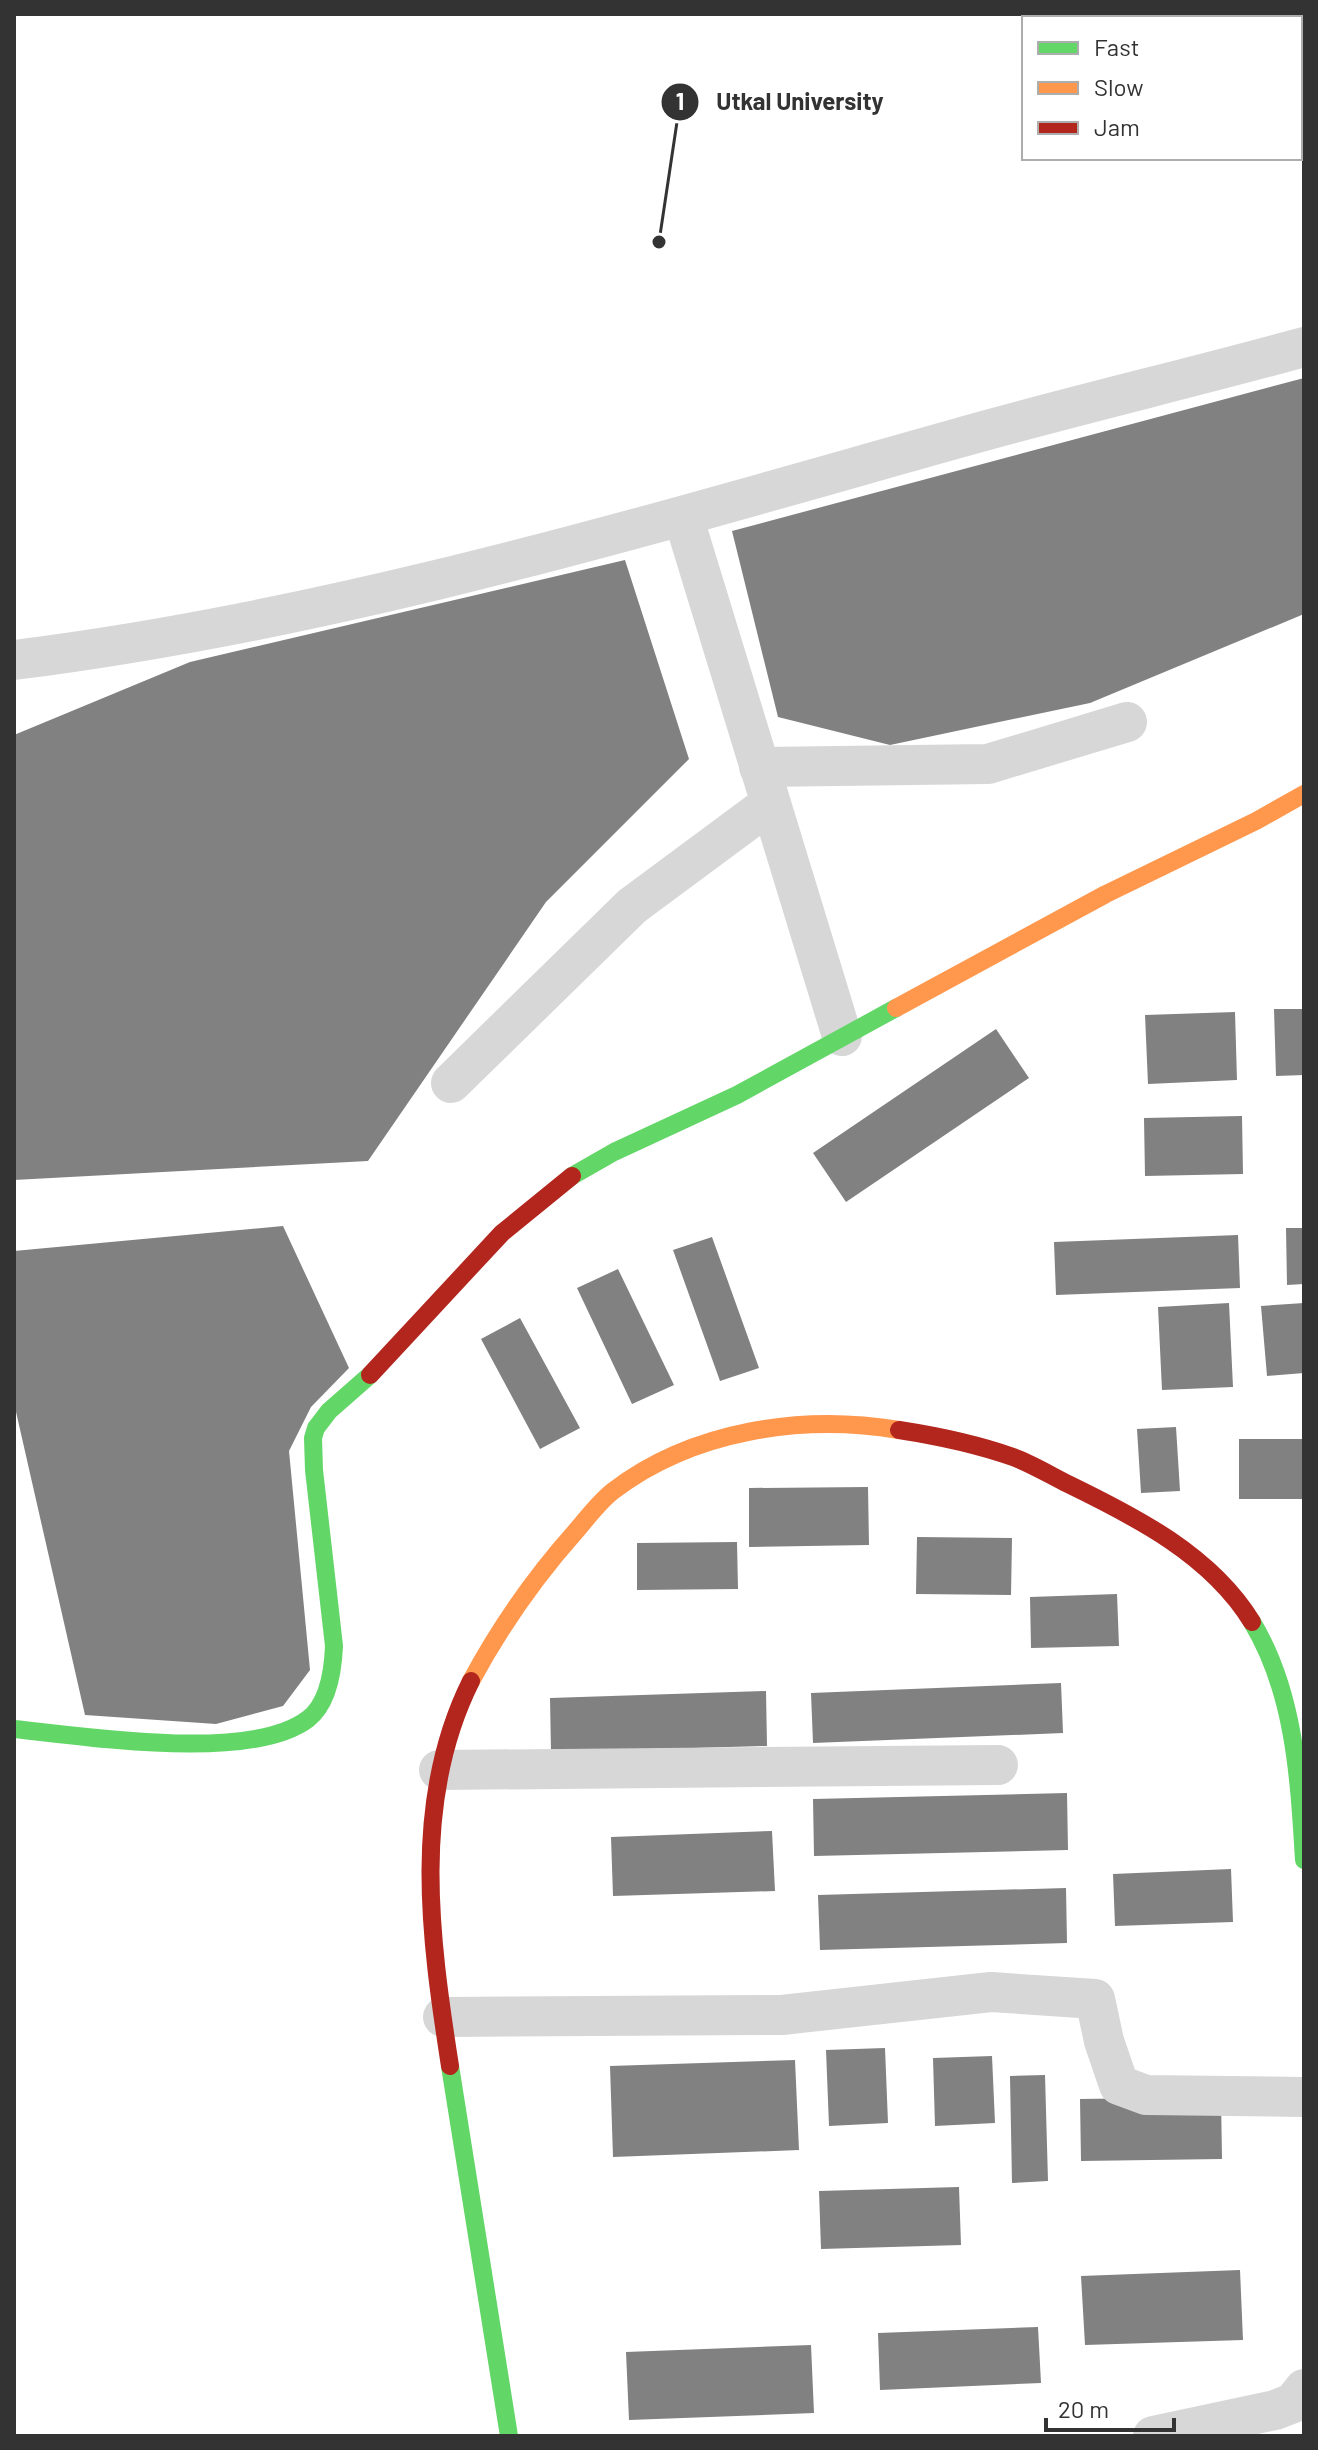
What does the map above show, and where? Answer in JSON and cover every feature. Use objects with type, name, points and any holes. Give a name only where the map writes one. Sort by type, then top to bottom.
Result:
[{"type":"street","points":[[14,660],[302,611],[573,546],[974,434],[1304,347]]},
{"type":"street","points":[[683,516],[842,1036]]},
{"type":"street","points":[[451,1083],[632,906],[765,785],[988,764],[1127,722]]},
{"type":"street","points":[[14,1729],[132,1740],[223,1741],[250,1740],[281,1733],[307,1720],[318,1707],[330,1682],[334,1644],[314,1470],[313,1447],[317,1427],[330,1411],[375,1373],[510,1225],[548,1193],[605,1157],[734,1096],[1111,892],[1270,814],[1304,794]]},
{"type":"street","points":[[509,2436],[443,2017],[432,1929],[431,1833],[439,1770],[453,1721],[479,1662],[545,1565],[609,1493],[686,1448],[761,1429],[830,1423],[913,1430],[1012,1456],[1089,1494],[1153,1531],[1209,1570],[1247,1614],[1275,1670],[1299,1773],[1304,1860]]},
{"type":"street","points":[[439,1770],[998,1765]]},
{"type":"street","points":[[443,2017],[782,2015],[991,1992],[1095,1999],[1104,2041],[1119,2085],[1146,2095],[1304,2097]]},
{"type":"street","points":[[1153,2436],[1275,2410],[1293,2403],[1304,2389]]},
{"type":"building","points":[[1304,378],[1304,614],[1090,703],[890,745],[778,717],[732,531]]},
{"type":"building","points":[[625,560],[689,759],[546,902],[368,1161],[14,1180],[14,735],[190,662]]},
{"type":"building","points":[[1274,1009],[1304,1009],[1304,1075],[1276,1076]]},
{"type":"building","points":[[1235,1012],[1237,1080],[1148,1084],[1145,1015]]},
{"type":"building","points":[[996,1029],[1029,1078],[846,1202],[813,1153]]},
{"type":"building","points":[[1242,1116],[1243,1174],[1145,1176],[1144,1118]]},
{"type":"building","points":[[283,1226],[349,1368],[311,1407],[289,1451],[310,1670],[283,1706],[216,1724],[85,1715],[14,1403],[14,1251]]},
{"type":"building","points":[[1286,1228],[1304,1228],[1304,1284],[1287,1285]]},
{"type":"building","points":[[1238,1235],[1240,1288],[1056,1295],[1054,1242]]},
{"type":"building","points":[[712,1237],[759,1368],[720,1381],[673,1250]]},
{"type":"building","points":[[618,1269],[674,1385],[632,1404],[577,1288]]},
{"type":"building","points":[[1229,1303],[1233,1387],[1162,1390],[1158,1307]]},
{"type":"building","points":[[1304,1303],[1304,1373],[1267,1376],[1261,1306]]},
{"type":"building","points":[[520,1318],[580,1428],[540,1449],[481,1339]]},
{"type":"building","points":[[1176,1427],[1180,1491],[1141,1493],[1137,1429]]},
{"type":"building","points":[[1239,1439],[1304,1439],[1304,1499],[1239,1499]]},
{"type":"building","points":[[868,1487],[869,1545],[749,1547],[749,1488]]},
{"type":"building","points":[[917,1537],[1012,1538],[1011,1595],[916,1594]]},
{"type":"building","points":[[737,1542],[738,1589],[637,1590],[637,1543]]},
{"type":"building","points":[[1117,1594],[1119,1646],[1031,1648],[1030,1597]]},
{"type":"building","points":[[1061,1683],[1063,1733],[813,1743],[811,1693]]},
{"type":"building","points":[[766,1691],[767,1746],[551,1752],[550,1698]]},
{"type":"building","points":[[1067,1793],[1068,1850],[814,1856],[813,1799]]},
{"type":"building","points":[[772,1831],[775,1891],[613,1896],[611,1837]]},
{"type":"building","points":[[1231,1869],[1233,1922],[1115,1926],[1113,1874]]},
{"type":"building","points":[[1066,1888],[1067,1943],[820,1950],[818,1895]]},
{"type":"building","points":[[885,2048],[888,2123],[829,2126],[826,2050]]},
{"type":"building","points":[[992,2056],[995,2123],[935,2126],[933,2058]]},
{"type":"building","points":[[795,2060],[799,2150],[613,2157],[610,2066]]},
{"type":"building","points":[[1045,2075],[1048,2181],[1012,2183],[1010,2076]]},
{"type":"building","points":[[1221,2097],[1222,2159],[1081,2161],[1080,2099]]},
{"type":"building","points":[[959,2187],[961,2245],[821,2249],[819,2191]]},
{"type":"building","points":[[1240,2270],[1243,2340],[1085,2345],[1081,2276]]},
{"type":"building","points":[[1038,2327],[1041,2383],[880,2390],[878,2333]]},
{"type":"building","points":[[811,2345],[814,2413],[629,2420],[626,2352]]},
{"type":"traffic: fast","points":[[572,1176],[614,1152],[737,1095],[896,1008]]},
{"type":"traffic: fast","points":[[14,1729],[123,1741],[208,1743],[248,1740],[282,1732],[308,1719],[325,1695],[334,1646],[313,1438],[316,1428],[329,1411],[370,1375]]},
{"type":"traffic: fast","points":[[1252,1622],[1278,1678],[1286,1707],[1297,1768],[1304,1860]]},
{"type":"traffic: fast","points":[[450,2066],[509,2436]]},
{"type":"traffic: slow","points":[[896,1008],[1106,894],[1256,821],[1304,794]]},
{"type":"traffic: slow","points":[[471,1681],[506,1622],[561,1548],[608,1495],[644,1470],[678,1453],[713,1441],[787,1426],[825,1424],[899,1430]]},
{"type":"traffic: jam","points":[[370,1375],[502,1233],[572,1176]]},
{"type":"traffic: jam","points":[[899,1430],[957,1441],[1013,1457],[1120,1510],[1194,1558],[1216,1577],[1252,1622]]},
{"type":"traffic: jam","points":[[450,2066],[436,1969],[430,1870],[440,1774],[452,1727],[471,1681]]},
{"type":"place","name":"Utkal University","points":[[659,242]]}]
